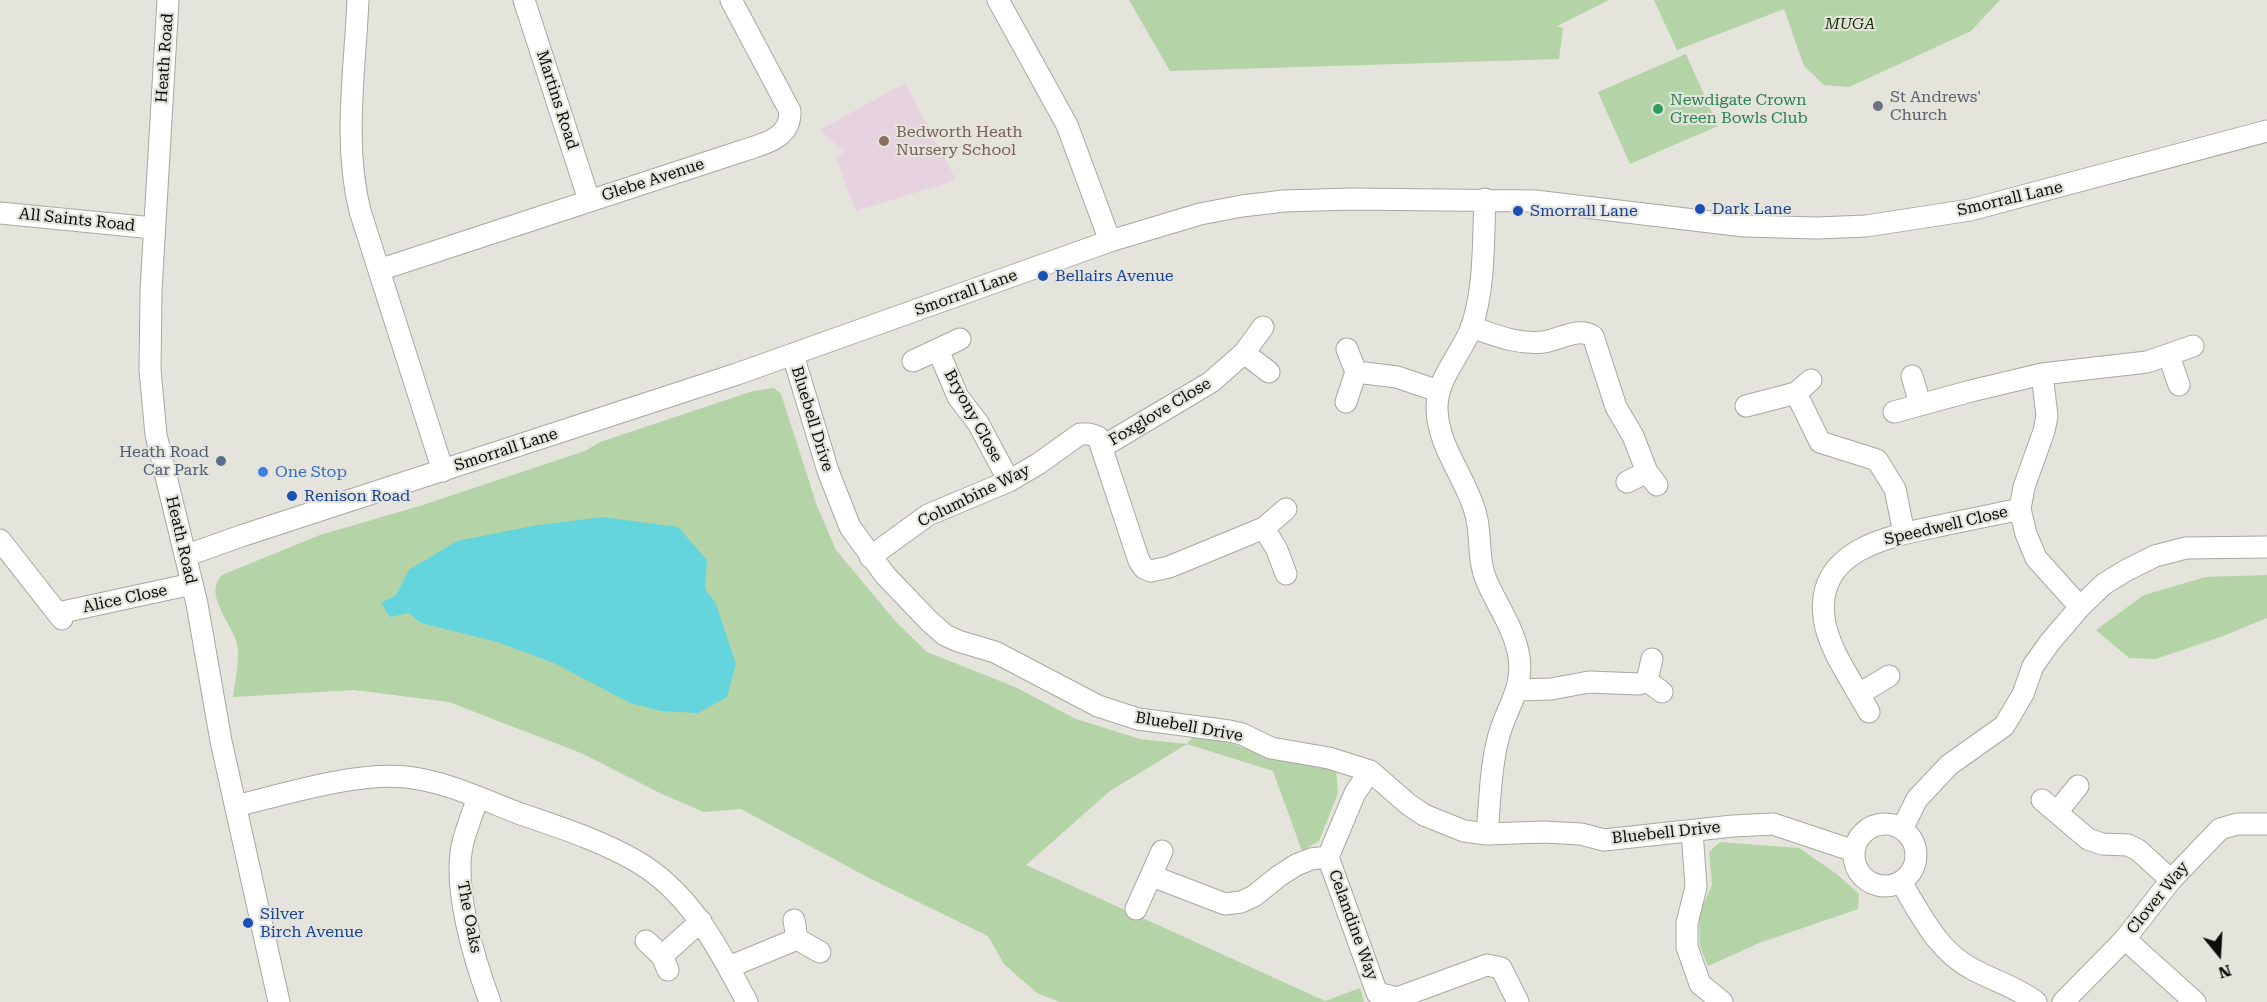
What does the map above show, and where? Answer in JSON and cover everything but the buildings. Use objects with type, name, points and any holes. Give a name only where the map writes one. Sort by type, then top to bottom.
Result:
[{"type":"street","name":"Heath Road","points":[[168,0],[153,228],[149,336],[152,403],[156,435],[192,584],[221,741],[279,1002]]},
{"type":"street","points":[[358,0],[351,165],[360,211],[443,471]]},
{"type":"street","name":"Martins Road","points":[[524,0],[589,200]]},
{"type":"street","name":"Glebe Avenue","points":[[379,270],[742,152],[769,142],[785,132],[790,119],[790,111],[731,0]]},
{"type":"street","points":[[998,0],[1067,125],[1110,241]]},
{"type":"street","name":"Smorrall Lane","points":[[185,556],[793,355],[1110,241],[1200,214],[1284,201],[1485,200],[1575,204],[1744,226],[1817,228],[1866,226],[1970,210],[2267,131]]},
{"type":"street","points":[[1485,200],[1479,298],[1471,327],[1438,391],[1437,408],[1447,450],[1476,515],[1481,565],[1517,645],[1521,674],[1517,690],[1498,736],[1493,762],[1487,834]]},
{"type":"street","name":"All Saints Road","points":[[0,213],[153,228]]},
{"type":"street","name":"Foxglove Close","points":[[1102,447],[1211,382],[1244,353],[1263,327]]},
{"type":"street","points":[[1471,327],[1505,339],[1527,343],[1543,342],[1580,332],[1587,332],[1593,336],[1616,408],[1633,436],[1652,479],[1627,482]]},
{"type":"street","name":"Bryony Close","points":[[913,361],[960,339]]},
{"type":"street","points":[[1894,412],[2042,374],[2121,367],[2169,356],[2193,346]]},
{"type":"street","points":[[1346,402],[1356,372],[1347,349]]},
{"type":"street","name":"Bryony Close","points":[[938,350],[958,398],[978,423],[1009,481]]},
{"type":"street","points":[[1244,353],[1269,372]]},
{"type":"street","name":"Bluebell Drive","points":[[793,355],[828,471],[849,527],[870,556],[922,614],[945,635],[995,652],[1098,706],[1138,719],[1229,731],[1242,734],[1271,748],[1329,758],[1370,771],[1408,804],[1424,814],[1464,831],[1487,834],[1543,832],[1581,834],[1604,840],[1773,824],[1854,851]]},
{"type":"street","points":[[2169,356],[2179,385]]},
{"type":"street","points":[[1356,372],[1397,377],[1438,391]]},
{"type":"street","points":[[2042,374],[2047,416],[2024,487],[2020,509],[2026,534],[2036,558],[2080,606]]},
{"type":"street","points":[[1912,376],[1920,404]]},
{"type":"street","points":[[1746,406],[1803,386],[1820,442],[1877,460],[1895,489],[1904,533]]},
{"type":"street","name":"Columbine Way","points":[[870,556],[928,515],[1009,481],[1038,464],[1080,434],[1098,437],[1102,447]]},
{"type":"street","points":[[1102,447],[1139,561],[1144,568],[1151,571],[1163,569],[1264,528],[1286,509]]},
{"type":"street","name":"Speedwell Close","points":[[1889,676],[1864,703],[1829,637],[1824,617],[1826,592],[1838,568],[1854,552],[1873,542],[1904,533],[2020,509]]},
{"type":"street","points":[[1264,528],[1277,550],[1286,574]]},
{"type":"street","name":"Alice Close","points":[[0,540],[60,616],[192,584]]},
{"type":"street","points":[[1902,829],[1917,799],[1949,765],[2004,726],[2023,694],[2033,666],[2080,606],[2104,584],[2155,556],[2186,548],[2267,547]]},
{"type":"street","points":[[1517,690],[1551,689],[1589,682],[1655,687],[1652,659]]},
{"type":"street","name":"Celandine Way","points":[[1370,771],[1354,793],[1328,857],[1377,993],[1398,998],[1487,965],[1501,968],[1518,1002]]},
{"type":"street","points":[[236,806],[349,781],[405,777],[428,781],[478,797],[603,844],[637,861],[661,878],[684,901],[701,921],[747,1002]]},
{"type":"street","points":[[2078,786],[2049,806],[2088,839],[2102,844],[2128,845],[2138,849],[2171,880]]},
{"type":"street","name":"The Oaks","points":[[478,797],[462,843],[460,881],[469,935],[490,1002]]},
{"type":"street","points":[[1885,824],[1902,829],[1913,842],[1916,858],[1911,872],[1901,882],[1884,886],[1868,881],[1857,869],[1854,851],[1861,836],[1873,826],[1885,824]]},
{"type":"street","name":"Clover Way","points":[[2063,1002],[2125,939],[2171,880],[2220,829],[2237,824],[2267,824]]},
{"type":"street","points":[[1692,831],[1696,887],[1687,923],[1687,947],[1700,984],[1722,1002]]},
{"type":"street","points":[[1136,909],[1162,851]]},
{"type":"street","points":[[1152,876],[1226,904],[1241,902],[1254,896],[1296,865],[1328,857]]},
{"type":"street","points":[[1901,882],[1933,935],[1948,951],[1972,969],[2036,1002]]},
{"type":"street","points":[[646,941],[665,963],[701,921]]},
{"type":"street","points":[[729,967],[796,929],[820,952]]},
{"type":"street","points":[[2125,939],[2195,1002]]},
{"type":"shaded area","name":"Bedworth Heath Nursery School","points":[[905,83],[956,180],[856,211],[837,160],[844,151],[820,130]]},
{"type":"green space","points":[[1129,0],[1609,0],[1557,26],[1563,28],[1559,59],[1170,71]]},
{"type":"green space","name":"MUGA","points":[[1654,0],[2000,0],[1971,31],[1849,87],[1824,85],[1804,66],[1784,9],[1677,50]]},
{"type":"green space","name":"Newdigate Crown Green Bowls Club","points":[[1686,54],[1718,126],[1630,164],[1598,92]]},
{"type":"green space","points":[[774,388],[781,394],[817,506],[836,550],[896,622],[927,652],[1015,687],[1076,719],[1140,739],[1187,744],[1110,791],[1026,865],[1325,1001],[1360,988],[1364,1002],[1060,1002],[1037,993],[1004,964],[988,936],[869,878],[741,809],[704,812],[662,794],[581,753],[449,702],[354,690],[233,697],[238,649],[218,602],[217,583],[222,575],[320,535],[423,505],[585,451],[600,442],[753,391]]},
{"type":"green space","points":[[2267,575],[2267,618],[2156,659],[2129,658],[2096,630],[2144,595],[2206,577]]},
{"type":"green space","points":[[1195,734],[1286,761],[1324,766],[1336,770],[1338,793],[1319,841],[1302,851],[1273,771],[1187,744]]},
{"type":"green space","points":[[1720,842],[1799,848],[1838,875],[1859,894],[1858,909],[1759,943],[1708,966],[1700,947],[1699,914],[1712,885],[1709,852]]},
{"type":"water","points":[[602,517],[678,527],[707,560],[705,589],[716,604],[736,664],[727,697],[698,713],[661,711],[630,703],[554,663],[497,642],[421,623],[409,613],[390,617],[381,603],[396,595],[409,570],[457,541],[532,526]]},
{"type":"place","name":"St Andrews' Church","points":[[1878,106]]},
{"type":"place","name":"Newdigate Crown Green Bowls Club","points":[[1658,109]]},
{"type":"place","name":"Bedworth Heath Nursery School","points":[[884,141]]},
{"type":"place","name":"Dark Lane","points":[[1700,209]]},
{"type":"place","name":"Smorrall Lane","points":[[1518,211]]},
{"type":"place","name":"Bellairs Avenue","points":[[1043,276]]},
{"type":"place","name":"Heath Road Car Park","points":[[221,461]]},
{"type":"place","name":"One Stop","points":[[263,472]]},
{"type":"place","name":"Renison Road","points":[[292,496]]},
{"type":"place","name":"Silver Birch Avenue","points":[[248,923]]}]
